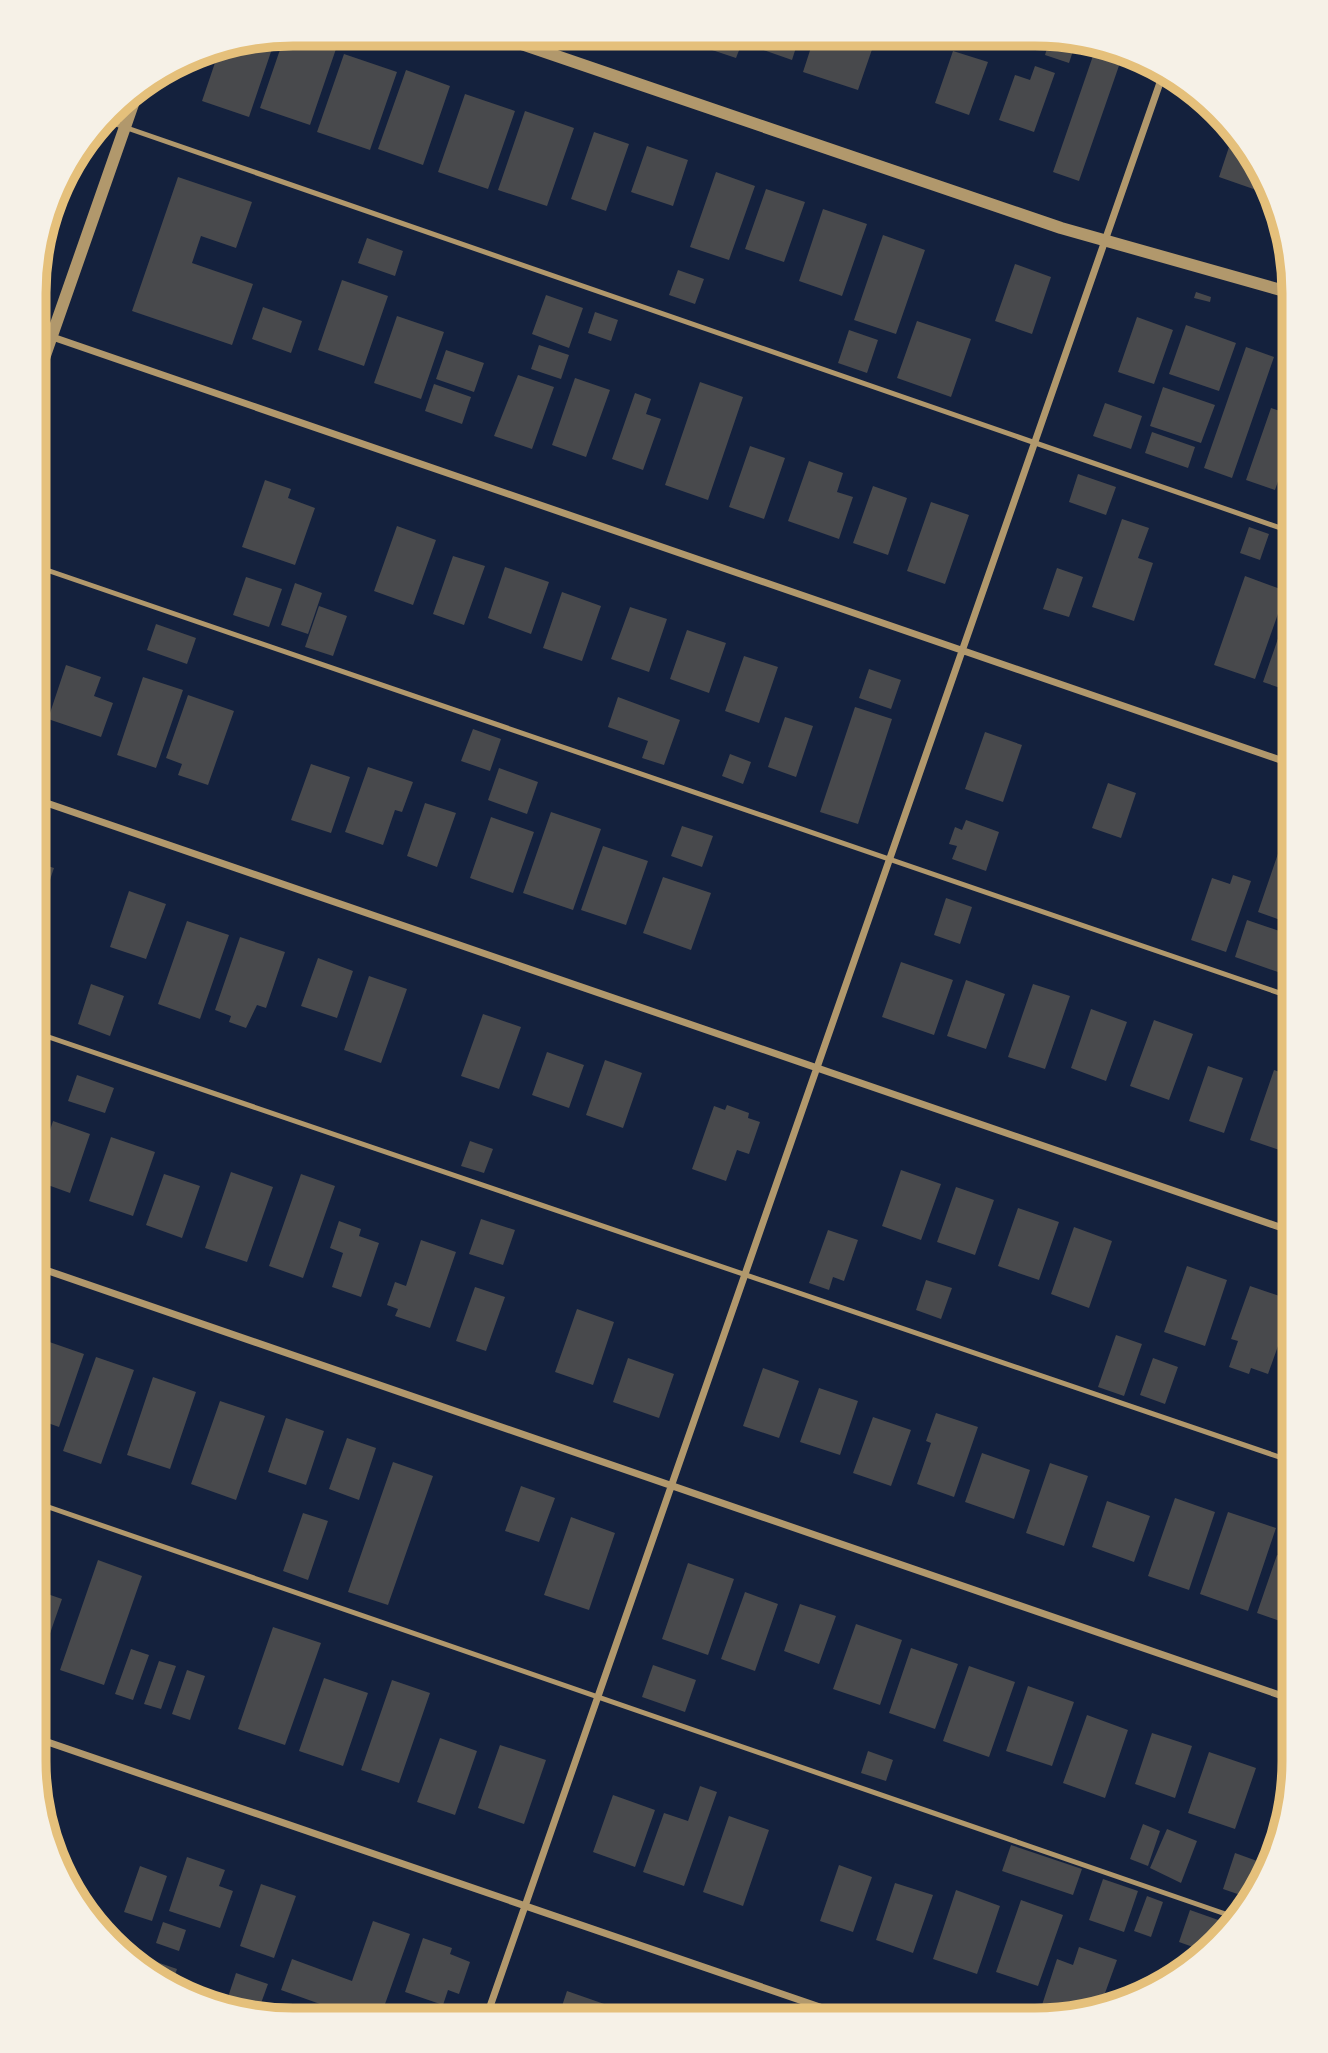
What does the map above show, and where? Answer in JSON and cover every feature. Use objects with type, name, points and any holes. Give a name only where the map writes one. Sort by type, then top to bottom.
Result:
[{"type":"street","points":[[528,46],[1105,241],[1282,290]]},
{"type":"street","points":[[489,2008],[1161,80]]},
{"type":"street","points":[[46,354],[133,105]]},
{"type":"street","points":[[46,335],[1282,761]]},
{"type":"street","points":[[46,803],[1282,1228]]},
{"type":"street","points":[[46,1270],[1282,1696]]},
{"type":"street","points":[[46,1741],[823,2008]]},
{"type":"lane","points":[[113,123],[1282,528]]},
{"type":"lane","points":[[46,570],[1282,994]]},
{"type":"lane","points":[[46,1036],[1282,1458]]},
{"type":"lane","points":[[46,1506],[1228,1915]]},
{"type":"building","points":[[281,46],[337,46],[310,125],[260,108]]},
{"type":"building","points":[[700,46],[741,46],[736,58]]},
{"type":"building","points":[[752,46],[796,46],[792,60]]},
{"type":"building","points":[[811,46],[873,46],[858,90],[803,72]]},
{"type":"building","points":[[1048,46],[1074,49],[1069,63],[1045,55]]},
{"type":"building","points":[[273,47],[249,117],[202,101],[217,58]]},
{"type":"building","points":[[953,51],[988,62],[969,115],[935,103]]},
{"type":"building","points":[[1094,53],[1121,61],[1079,181],[1053,172]]},
{"type":"building","points":[[344,54],[397,72],[370,150],[317,132]]},
{"type":"building","points":[[1035,66],[1055,73],[1034,132],[999,120],[1015,75],[1030,80]]},
{"type":"building","points":[[406,70],[450,86],[423,165],[378,149]]},
{"type":"building","points":[[465,94],[515,111],[488,189],[438,172]]},
{"type":"building","points":[[525,111],[574,128],[547,206],[498,190]]},
{"type":"building","points":[[594,132],[629,144],[606,211],[571,199]]},
{"type":"building","points":[[1231,142],[1261,192],[1219,177]]},
{"type":"building","points":[[647,146],[688,160],[673,206],[631,192]]},
{"type":"building","points":[[716,172],[755,186],[729,260],[690,247]]},
{"type":"building","points":[[178,177],[252,202],[236,248],[201,236],[192,263],[253,284],[232,345],[132,311]]},
{"type":"building","points":[[766,189],[805,202],[784,262],[745,249]]},
{"type":"building","points":[[823,209],[867,224],[842,296],[799,281]]},
{"type":"building","points":[[883,235],[925,250],[896,334],[854,320]]},
{"type":"building","points":[[367,238],[403,251],[395,276],[358,263]]},
{"type":"building","points":[[1015,264],[1051,277],[1032,334],[995,321]]},
{"type":"building","points":[[678,270],[704,279],[695,304],[669,295]]},
{"type":"building","points":[[342,280],[388,296],[364,366],[318,350]]},
{"type":"building","points":[[1196,292],[1211,297],[1210,302],[1194,298]]},
{"type":"building","points":[[546,295],[583,308],[569,348],[532,334]]},
{"type":"building","points":[[263,307],[302,321],[291,353],[252,339]]},
{"type":"building","points":[[595,312],[618,320],[611,341],[588,333]]},
{"type":"building","points":[[397,316],[444,332],[421,399],[374,383]]},
{"type":"building","points":[[1137,317],[1173,330],[1154,384],[1118,372]]},
{"type":"building","points":[[917,321],[971,339],[951,397],[897,378]]},
{"type":"building","points":[[1186,325],[1236,343],[1219,391],[1169,374]]},
{"type":"building","points":[[849,330],[878,340],[867,373],[838,363]]},
{"type":"building","points":[[539,345],[569,355],[561,379],[531,369]]},
{"type":"building","points":[[1246,347],[1274,357],[1232,478],[1204,468]]},
{"type":"building","points":[[446,350],[484,363],[474,392],[436,379]]},
{"type":"building","points":[[518,375],[554,387],[532,449],[494,436]]},
{"type":"building","points":[[575,378],[610,390],[586,457],[552,445]]},
{"type":"building","points":[[700,382],[743,397],[708,500],[665,485]]},
{"type":"building","points":[[434,384],[471,397],[462,424],[425,411]]},
{"type":"building","points":[[1163,387],[1215,405],[1201,443],[1150,426]]},
{"type":"building","points":[[635,393],[651,399],[646,414],[661,419],[643,470],[612,459]]},
{"type":"building","points":[[1105,403],[1142,416],[1131,449],[1093,436]]},
{"type":"building","points":[[1271,408],[1282,412],[1282,470],[1275,490],[1246,480]]},
{"type":"building","points":[[1152,432],[1195,447],[1188,468],[1145,453]]},
{"type":"building","points":[[750,446],[785,458],[764,519],[729,507]]},
{"type":"building","points":[[809,461],[843,473],[837,492],[853,497],[839,539],[788,521]]},
{"type":"building","points":[[1078,474],[1116,487],[1106,515],[1069,502]]},
{"type":"building","points":[[265,480],[291,489],[288,498],[315,508],[295,565],[242,547]]},
{"type":"building","points":[[873,486],[907,498],[888,555],[853,543]]},
{"type":"building","points":[[931,502],[969,515],[945,584],[907,571]]},
{"type":"building","points":[[1122,519],[1149,528],[1138,558],[1153,563],[1134,621],[1092,607]]},
{"type":"building","points":[[397,526],[436,540],[413,605],[374,591]]},
{"type":"building","points":[[1249,527],[1269,534],[1260,560],[1240,553]]},
{"type":"building","points":[[453,556],[485,566],[464,625],[433,614]]},
{"type":"building","points":[[505,567],[549,582],[531,634],[488,618]]},
{"type":"building","points":[[1057,568],[1083,577],[1069,617],[1043,609]]},
{"type":"building","points":[[1245,576],[1282,590],[1282,602],[1255,679],[1214,665]]},
{"type":"building","points":[[246,577],[282,589],[269,627],[233,615]]},
{"type":"building","points":[[295,583],[322,593],[308,634],[281,625]]},
{"type":"building","points":[[562,592],[601,606],[582,661],[543,648]]},
{"type":"building","points":[[319,606],[347,616],[333,656],[305,647]]},
{"type":"building","points":[[630,607],[667,619],[649,672],[611,659]]},
{"type":"building","points":[[156,624],[196,638],[187,664],[147,650]]},
{"type":"building","points":[[1282,627],[1282,689],[1263,682]]},
{"type":"building","points":[[687,630],[726,643],[709,693],[670,679]]},
{"type":"building","points":[[744,656],[778,667],[759,723],[725,711]]},
{"type":"building","points":[[66,665],[101,677],[94,696],[113,703],[101,737],[48,719]]},
{"type":"building","points":[[869,669],[901,680],[891,709],[859,698]]},
{"type":"building","points":[[143,677],[183,690],[156,768],[117,755]]},
{"type":"building","points":[[188,695],[234,711],[208,785],[178,775],[182,764],[166,758]]},
{"type":"building","points":[[618,697],[680,720],[664,765],[642,758],[648,741],[608,727]]},
{"type":"building","points":[[855,707],[892,719],[858,824],[820,812]]},
{"type":"building","points":[[785,717],[813,726],[796,777],[768,767]]},
{"type":"building","points":[[473,729],[501,739],[490,771],[461,761]]},
{"type":"building","points":[[985,732],[1022,745],[1003,802],[965,789]]},
{"type":"building","points":[[730,754],[751,762],[743,784],[722,776]]},
{"type":"building","points":[[311,764],[350,777],[331,833],[291,820]]},
{"type":"building","points":[[368,767],[413,782],[402,812],[395,810],[383,845],[345,832]]},
{"type":"building","points":[[499,768],[538,782],[527,814],[488,800]]},
{"type":"building","points":[[1108,783],[1136,793],[1121,838],[1092,828]]},
{"type":"building","points":[[425,803],[456,813],[437,867],[407,856]]},
{"type":"building","points":[[551,812],[601,829],[573,910],[523,893]]},
{"type":"building","points":[[491,817],[534,832],[513,893],[470,878]]},
{"type":"building","points":[[966,820],[999,832],[986,871],[952,859],[957,846],[949,844],[955,827],[962,830]]},
{"type":"building","points":[[682,826],[713,836],[702,867],[671,856]]},
{"type":"building","points":[[1282,842],[1282,921],[1258,912]]},
{"type":"building","points":[[603,846],[648,861],[626,925],[581,910]]},
{"type":"building","points":[[46,865],[54,868],[46,892]]},
{"type":"building","points":[[1233,875],[1251,881],[1226,952],[1191,940],[1212,878],[1230,884]]},
{"type":"building","points":[[663,877],[711,893],[691,950],[643,933]]},
{"type":"building","points":[[129,891],[166,904],[146,959],[110,947]]},
{"type":"building","points":[[946,898],[972,907],[960,944],[934,935]]},
{"type":"building","points":[[1247,920],[1282,932],[1282,961],[1278,972],[1235,957]]},
{"type":"building","points":[[187,921],[229,935],[200,1019],[158,1004]]},
{"type":"building","points":[[240,937],[285,952],[266,1008],[257,1005],[246,1028],[229,1022],[231,1016],[215,1010]]},
{"type":"building","points":[[318,958],[353,971],[337,1018],[301,1006]]},
{"type":"building","points":[[901,962],[953,980],[934,1035],[882,1017]]},
{"type":"building","points":[[369,976],[407,989],[381,1063],[344,1050]]},
{"type":"building","points":[[966,980],[1005,994],[986,1049],[947,1036]]},
{"type":"building","points":[[91,984],[124,996],[110,1036],[78,1024]]},
{"type":"building","points":[[1033,984],[1070,996],[1045,1069],[1008,1057]]},
{"type":"building","points":[[1091,1009],[1127,1022],[1106,1081],[1071,1068]]},
{"type":"building","points":[[483,1014],[521,1027],[499,1089],[461,1076]]},
{"type":"building","points":[[1154,1020],[1193,1034],[1169,1100],[1130,1086]]},
{"type":"building","points":[[547,1052],[584,1065],[569,1108],[532,1095]]},
{"type":"building","points":[[605,1060],[642,1073],[623,1128],[586,1115]]},
{"type":"building","points":[[1208,1066],[1243,1078],[1224,1133],[1189,1121]]},
{"type":"building","points":[[1274,1070],[1282,1073],[1282,1151],[1250,1140]]},
{"type":"building","points":[[77,1075],[114,1088],[105,1113],[68,1101]]},
{"type":"building","points":[[727,1105],[749,1113],[748,1118],[760,1122],[749,1154],[737,1150],[726,1181],[692,1169],[714,1106],[725,1110]]},
{"type":"building","points":[[53,1121],[90,1134],[70,1193],[46,1184],[46,1143]]},
{"type":"building","points":[[111,1137],[155,1152],[133,1216],[89,1201]]},
{"type":"building","points":[[470,1141],[493,1149],[484,1173],[461,1166]]},
{"type":"building","points":[[901,1170],[941,1184],[921,1240],[882,1226]]},
{"type":"building","points":[[231,1172],[273,1187],[247,1262],[205,1248]]},
{"type":"building","points":[[164,1174],[200,1186],[182,1238],[146,1225]]},
{"type":"building","points":[[301,1174],[335,1186],[303,1278],[269,1266]]},
{"type":"building","points":[[956,1187],[994,1200],[975,1255],[937,1242]]},
{"type":"building","points":[[1018,1208],[1059,1222],[1039,1280],[998,1266]]},
{"type":"building","points":[[481,1219],[515,1230],[503,1265],[469,1254]]},
{"type":"building","points":[[339,1221],[361,1229],[359,1236],[379,1243],[361,1297],[332,1287],[343,1253],[330,1248]]},
{"type":"building","points":[[1074,1227],[1112,1241],[1089,1308],[1051,1294]]},
{"type":"building","points":[[828,1230],[858,1240],[844,1281],[833,1277],[829,1290],[809,1283]]},
{"type":"building","points":[[421,1240],[456,1252],[430,1328],[395,1316],[398,1309],[387,1305],[395,1282],[406,1286]]},
{"type":"building","points":[[1187,1266],[1227,1280],[1205,1346],[1164,1332]]},
{"type":"building","points":[[926,1280],[952,1288],[941,1319],[916,1310]]},
{"type":"building","points":[[1250,1286],[1282,1297],[1282,1335],[1268,1374],[1251,1368],[1249,1374],[1229,1367],[1238,1341],[1231,1339]]},
{"type":"building","points":[[475,1287],[505,1297],[486,1351],[456,1341]]},
{"type":"building","points":[[577,1309],[614,1322],[593,1385],[555,1372]]},
{"type":"building","points":[[1116,1335],[1142,1344],[1124,1396],[1098,1387]]},
{"type":"building","points":[[46,1341],[84,1354],[59,1427],[46,1422]]},
{"type":"building","points":[[96,1357],[134,1370],[101,1464],[63,1451]]},
{"type":"building","points":[[628,1358],[674,1374],[659,1418],[613,1402]]},
{"type":"building","points":[[1153,1358],[1178,1367],[1165,1404],[1140,1395]]},
{"type":"building","points":[[763,1368],[799,1381],[779,1438],[743,1426]]},
{"type":"building","points":[[153,1377],[196,1392],[170,1469],[127,1455]]},
{"type":"building","points":[[819,1388],[858,1401],[840,1455],[800,1442]]},
{"type":"building","points":[[220,1401],[265,1416],[236,1500],[191,1484]]},
{"type":"building","points":[[936,1413],[978,1427],[954,1497],[917,1484],[931,1443],[926,1441]]},
{"type":"building","points":[[873,1417],[911,1430],[891,1486],[853,1473]]},
{"type":"building","points":[[286,1418],[324,1431],[306,1485],[268,1472]]},
{"type":"building","points":[[347,1438],[376,1448],[359,1500],[329,1489]]},
{"type":"building","points":[[982,1453],[1030,1470],[1014,1519],[965,1502]]},
{"type":"building","points":[[393,1462],[433,1476],[388,1605],[348,1592]]},
{"type":"building","points":[[1050,1463],[1088,1476],[1064,1546],[1026,1533]]},
{"type":"building","points":[[521,1486],[555,1498],[539,1542],[505,1531]]},
{"type":"building","points":[[1175,1498],[1215,1512],[1189,1590],[1148,1576]]},
{"type":"building","points":[[1107,1501],[1150,1516],[1134,1562],[1092,1547]]},
{"type":"building","points":[[1228,1512],[1276,1528],[1248,1611],[1200,1594]]},
{"type":"building","points":[[303,1513],[328,1521],[308,1580],[283,1571]]},
{"type":"building","points":[[571,1517],[615,1533],[589,1610],[544,1595]]},
{"type":"building","points":[[1277,1555],[1282,1557],[1282,1622],[1257,1613]]},
{"type":"building","points":[[98,1560],[142,1576],[104,1685],[60,1670]]},
{"type":"building","points":[[688,1563],[734,1579],[708,1655],[662,1639]]},
{"type":"building","points":[[745,1592],[778,1604],[755,1671],[721,1659]]},
{"type":"building","points":[[46,1593],[62,1599],[46,1645]]},
{"type":"building","points":[[800,1604],[836,1616],[819,1664],[784,1651]]},
{"type":"building","points":[[856,1624],[902,1640],[880,1705],[833,1689]]},
{"type":"building","points":[[273,1627],[321,1643],[285,1745],[238,1729]]},
{"type":"building","points":[[911,1648],[958,1664],[935,1729],[889,1713]]},
{"type":"building","points":[[131,1649],[149,1655],[133,1700],[115,1694]]},
{"type":"building","points":[[159,1661],[176,1666],[161,1709],[144,1704]]},
{"type":"building","points":[[653,1665],[696,1680],[685,1712],[642,1697]]},
{"type":"building","points":[[969,1666],[1015,1682],[989,1757],[943,1741]]},
{"type":"building","points":[[187,1670],[205,1676],[190,1720],[172,1714]]},
{"type":"building","points":[[324,1678],[368,1693],[343,1766],[299,1751]]},
{"type":"building","points":[[392,1680],[430,1693],[399,1783],[361,1770]]},
{"type":"building","points":[[1028,1686],[1074,1702],[1052,1766],[1006,1751]]},
{"type":"building","points":[[1087,1715],[1128,1730],[1105,1798],[1063,1783]]},
{"type":"building","points":[[1152,1733],[1192,1746],[1175,1798],[1135,1784]]},
{"type":"building","points":[[440,1738],[477,1751],[455,1815],[417,1802]]},
{"type":"building","points":[[500,1745],[546,1760],[524,1824],[478,1808]]},
{"type":"building","points":[[868,1751],[893,1760],[886,1781],[861,1773]]},
{"type":"building","points":[[1209,1752],[1256,1768],[1235,1829],[1188,1813]]},
{"type":"building","points":[[700,1786],[717,1792],[684,1886],[643,1872],[664,1813],[688,1821]]},
{"type":"building","points":[[613,1795],[655,1810],[635,1867],[593,1852]]},
{"type":"building","points":[[729,1816],[769,1830],[743,1906],[703,1892]]},
{"type":"building","points":[[1143,1824],[1160,1831],[1148,1866],[1130,1859]]},
{"type":"building","points":[[1167,1829],[1197,1841],[1181,1883],[1150,1868]]},
{"type":"building","points":[[1011,1845],[1082,1869],[1073,1895],[1002,1871]]},
{"type":"building","points":[[1235,1853],[1261,1862],[1242,1896],[1223,1889]]},
{"type":"building","points":[[187,1857],[225,1870],[219,1886],[233,1891],[220,1928],[169,1911]]},
{"type":"building","points":[[839,1865],[872,1877],[853,1932],[820,1921]]},
{"type":"building","points":[[140,1866],[167,1876],[152,1921],[124,1912]]},
{"type":"building","points":[[1103,1879],[1138,1891],[1124,1932],[1089,1920]]},
{"type":"building","points":[[895,1883],[933,1895],[913,1953],[876,1940]]},
{"type":"building","points":[[261,1884],[296,1896],[274,1958],[240,1946]]},
{"type":"building","points":[[956,1890],[1000,1906],[977,1974],[933,1959]]},
{"type":"building","points":[[1147,1896],[1163,1902],[1151,1937],[1134,1931]]},
{"type":"building","points":[[1021,1900],[1063,1915],[1038,1986],[996,1972]]},
{"type":"building","points":[[1190,1910],[1222,1921],[1196,1948],[1179,1942]]},
{"type":"building","points":[[373,1921],[410,1934],[384,2008],[331,2008],[281,1990],[292,1959],[352,1981]]},
{"type":"building","points":[[163,1922],[186,1930],[179,1951],[156,1943]]},
{"type":"building","points":[[423,1938],[452,1948],[450,1954],[470,1962],[459,1994],[448,1990],[443,2005],[405,1992]]},
{"type":"building","points":[[1079,1947],[1117,1960],[1103,1998],[1051,2007],[1042,2005],[1057,1959],[1073,1965]]},
{"type":"building","points":[[148,1960],[177,1969],[174,1977],[155,1966]]},
{"type":"building","points":[[236,1973],[268,1984],[260,2005],[227,1999]]},
{"type":"building","points":[[567,1991],[610,2006],[609,2008],[561,2008]]}]
